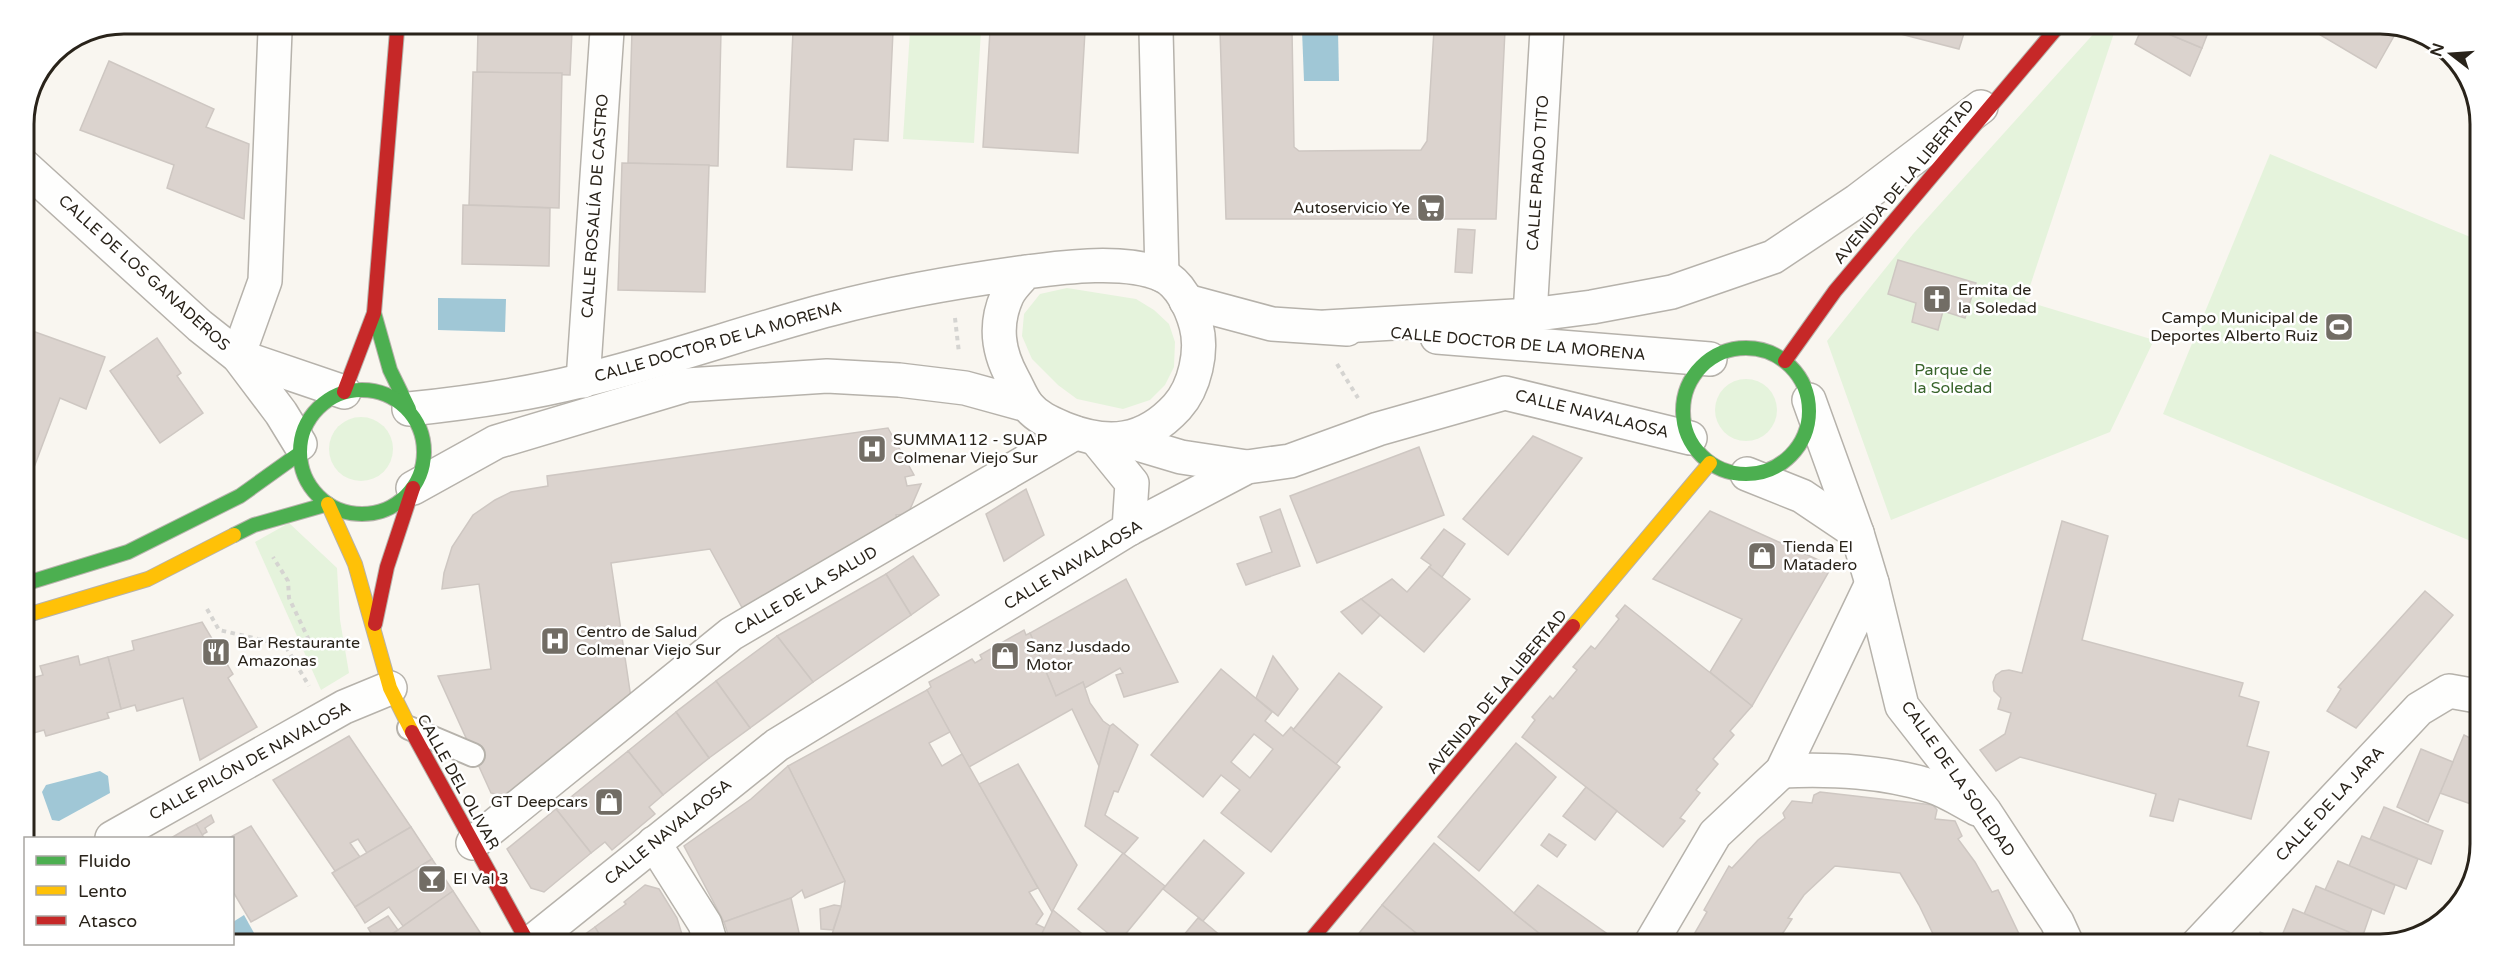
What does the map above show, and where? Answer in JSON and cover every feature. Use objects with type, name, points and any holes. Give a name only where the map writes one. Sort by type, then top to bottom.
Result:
[{"type":"street","points":[[238,356],[266,281],[275,34]]},
{"type":"street","points":[[344,392],[374,314],[397,34]]},
{"type":"street","name":"CALLE ROSALÍA DE CASTRO","points":[[583,381],[607,34]]},
{"type":"street","points":[[1156,34],[1162,275]]},
{"type":"street","name":"CALLE PRADO TITO","points":[[1530,315],[1547,34]]},
{"type":"street","name":"AVENIDA DE LA LIBERTAD","points":[[1785,361],[1835,291],[2052,34]]},
{"type":"street","name":"CALLE DOCTOR DE LA MORENA","points":[[1326,327],[1530,315],[1592,307],[1672,292],[1773,257],[1857,201],[2002,91]]},
{"type":"street","name":"CALLE DE LOS GANADEROS","points":[[34,175],[200,326],[238,356],[281,413],[300,448]]},
{"type":"street","points":[[1098,437],[1153,428],[1179,406],[1194,379],[1199,351],[1197,327],[1186,301],[1175,285],[1162,275],[1115,266],[1084,266],[1026,272],[1008,293],[999,316],[998,340],[1008,370],[1027,405],[1046,422],[1098,437],[1181,457],[1247,467]]},
{"type":"street","name":"CALLE DOCTOR DE LA MORENA","points":[[409,409],[487,401],[583,381],[832,309],[950,282],[1026,272]]},
{"type":"street","name":"CALLE DOCTOR DE LA MORENA","points":[[1186,301],[1272,324],[1710,359]]},
{"type":"street","points":[[374,314],[390,370],[419,427],[424,448],[422,469],[413,488],[399,501],[383,510],[364,514],[345,512],[328,504],[313,490],[304,473],[300,448],[307,421],[323,403],[344,392],[367,389],[390,395],[409,409]]},
{"type":"street","points":[[1747,474],[1774,468],[1796,452],[1808,427],[1809,400],[1801,378],[1785,361],[1771,352],[1756,348],[1740,348],[1724,352],[1710,359],[1698,372],[1688,387],[1684,404],[1684,422],[1690,438],[1698,452],[1710,463],[1728,472],[1747,474],[1802,496],[1857,533]]},
{"type":"street","name":"CALLE DE LOS GANADEROS","points":[[238,356],[344,392]]},
{"type":"street","name":"CALLE DOCTOR DE LA MORENA","points":[[413,488],[496,442],[687,385],[827,376],[899,380],[964,388],[1027,405]]},
{"type":"street","name":"CALLE NAVALAOSA","points":[[542,934],[777,745],[1130,529],[1247,467],[1290,461],[1378,429],[1505,393],[1690,438]]},
{"type":"street","name":"CALLE DE LA SOLEDAD","points":[[1809,400],[1857,533],[1872,583],[1902,706],[1985,812],[2057,922],[2062,934]]},
{"type":"street","points":[[1098,437],[1132,483],[1130,529]]},
{"type":"street","name":"CALLE DE LA SALUD","points":[[473,843],[559,765],[731,634],[1098,437]]},
{"type":"street","points":[[35,581],[128,552],[240,496],[300,448]]},
{"type":"street","name":"AVENIDA DE LA LIBERTAD","points":[[1316,934],[1710,463]]},
{"type":"street","name":"CALLE DEL OLIVAR","points":[[374,632],[387,567],[413,488]]},
{"type":"street","points":[[35,613],[148,579],[254,525],[328,504]]},
{"type":"street","name":"CALLE DEL OLIVAR","points":[[328,504],[355,564],[390,688],[409,728],[523,934]]},
{"type":"street","points":[[1656,934],[1715,834],[1782,771],[1872,583]]},
{"type":"street","name":"CALLE PILÓN DE NAVALOSA","points":[[114,837],[344,707],[390,688]]},
{"type":"street","name":"CALLE DE LA JARA","points":[[2207,934],[2419,709],[2449,691],[2470,695]]},
{"type":"street","points":[[1782,771],[1873,772],[1933,786],[1985,812]]},
{"type":"street","points":[[654,843],[705,924],[708,934]]},
{"type":"lane","points":[[409,728],[473,755]]},
{"type":"path","points":[[950,282],[964,388]]},
{"type":"path","points":[[1326,327],[1329,352],[1378,429]]},
{"type":"path","points":[[207,609],[219,630],[297,648],[308,638],[289,598],[288,581]]},
{"type":"path","points":[[286,647],[311,691]]},
{"type":"green space","points":[[910,34],[981,34],[974,143],[903,139]]},
{"type":"green space","name":"Parque de la Soledad","points":[[2093,34],[2114,34],[2025,301],[2154,340],[2110,432],[1891,520],[1827,341],[1913,234]]},
{"type":"green space","name":"Campo Municipal de Deportes Alberto Ruiz","points":[[2270,154],[2470,237],[2470,541],[2163,414]]},
{"type":"green space","points":[[1067,288],[1136,299],[1154,310],[1169,324],[1175,342],[1174,367],[1165,385],[1150,400],[1123,409],[1077,399],[1058,385],[1032,359],[1022,336],[1024,314],[1040,294]]},
{"type":"green space","points":[[1740,379],[1752,379],[1768,388],[1775,398],[1777,410],[1775,422],[1768,432],[1752,441],[1740,441],[1729,436],[1720,427],[1715,416],[1715,404],[1720,393],[1729,384]]},
{"type":"green space","points":[[355,417],[367,417],[384,426],[391,437],[393,449],[391,461],[384,472],[367,481],[355,481],[343,476],[334,467],[329,455],[329,443],[334,431],[343,422]]},
{"type":"green space","points":[[289,523],[337,568],[340,620],[349,673],[321,690],[255,542]]},
{"type":"water","points":[[1302,34],[1338,34],[1339,81],[1304,81]]},
{"type":"water","points":[[438,298],[506,299],[505,332],[438,330]]},
{"type":"water","points":[[100,771],[108,776],[110,793],[59,821],[52,820],[42,792],[46,785]]},
{"type":"water","points":[[244,915],[255,934],[234,934],[234,921]]},
{"type":"building","points":[[478,34],[572,34],[570,75],[477,72]]},
{"type":"building","points":[[632,34],[721,34],[718,166],[628,163]]},
{"type":"building","points":[[793,34],[893,34],[888,141],[854,139],[852,170],[787,167]]},
{"type":"building","points":[[990,34],[1085,34],[1078,153],[983,147]]},
{"type":"building","points":[[1220,34],[1292,34],[1294,147],[1299,151],[1421,150],[1427,141],[1434,34],[1505,34],[1496,219],[1226,219]]},
{"type":"building","points":[[1901,34],[1964,34],[1959,49]]},
{"type":"building","points":[[2139,34],[2169,34],[2202,48],[2190,76],[2135,44]]},
{"type":"building","points":[[2169,34],[2207,34],[2202,48]]},
{"type":"building","points":[[2319,34],[2394,36],[2376,68]]},
{"type":"building","points":[[109,61],[214,109],[206,127],[249,144],[244,219],[167,188],[174,165],[80,130]]},
{"type":"building","points":[[473,72],[562,73],[559,208],[469,205]]},
{"type":"building","points":[[622,163],[709,165],[705,292],[618,290]]},
{"type":"building","points":[[463,205],[550,208],[549,266],[462,264]]},
{"type":"building","points":[[1458,229],[1475,230],[1472,273],[1455,272]]},
{"type":"building","name":"Ermita de la Soledad","points":[[1898,260],[1976,283],[1965,318],[1943,311],[1938,330],[1912,322],[1916,303],[1888,294]]},
{"type":"building","points":[[34,332],[105,357],[86,409],[60,398],[34,466]]},
{"type":"building","points":[[157,338],[181,373],[177,376],[203,413],[160,443],[110,371]]},
{"type":"building","name":"Centro de Salud Colmenar Viejo Sur","points":[[888,428],[914,475],[905,477],[907,486],[921,484],[908,514],[896,515],[898,528],[745,613],[710,549],[611,563],[631,698],[625,698],[626,705],[504,797],[491,793],[438,676],[491,669],[479,584],[442,589],[452,547],[473,515],[511,492],[548,486],[547,476]]},
{"type":"building","points":[[1533,436],[1582,458],[1508,555],[1463,519]]},
{"type":"building","points":[[1419,447],[1444,515],[1317,563],[1290,496]]},
{"type":"building","points":[[1026,489],[1044,535],[1004,561],[986,514]]},
{"type":"building","points":[[1280,509],[1300,566],[1246,585],[1237,564],[1272,552],[1260,517]]},
{"type":"building","points":[[1710,511],[1832,566],[1752,706],[1710,672],[1742,619],[1653,579]]},
{"type":"building","points":[[2062,521],[2108,536],[2082,640],[2243,683],[2239,696],[2259,702],[2247,746],[2269,752],[2251,819],[2179,799],[2173,821],[2150,816],[2156,794],[2020,757],[1996,771],[1980,750],[2005,734],[2011,713],[1998,709],[2001,698],[1994,691],[1993,682],[1996,675],[2002,671],[2022,673]]},
{"type":"building","points":[[1444,529],[1465,544],[1442,577],[1421,558]]},
{"type":"building","points":[[913,556],[939,595],[911,615],[886,574]]},
{"type":"building","points":[[1429,567],[1470,599],[1424,652],[1361,599],[1392,579],[1407,592]]},
{"type":"building","points":[[886,574],[911,615],[813,682],[777,636]]},
{"type":"building","points":[[1126,579],[1178,682],[1124,697],[1116,675],[1123,673],[1120,668],[1085,688],[1083,682],[1056,696],[1030,633]]},
{"type":"building","points":[[2425,591],[2453,615],[2356,728],[2327,711],[2341,689],[2338,687]]},
{"type":"building","points":[[1361,599],[1380,615],[1362,634],[1341,612]]},
{"type":"building","points":[[1625,605],[1752,706],[1730,731],[1734,735],[1713,759],[1718,764],[1696,790],[1700,793],[1680,818],[1685,821],[1663,847],[1522,737],[1535,720],[1532,717],[1550,696],[1553,699],[1577,670],[1573,667],[1591,646],[1595,649],[1619,619],[1616,616]]},
{"type":"building","points":[[202,622],[233,674],[228,678],[257,727],[200,760],[183,698],[137,711],[135,705],[121,709],[108,657],[134,650],[132,641]]},
{"type":"building","points":[[1024,630],[1026,635],[1030,633],[1056,696],[1083,682],[1090,703],[1103,721],[1110,726],[1099,766],[1072,709],[969,767],[927,690],[931,687],[929,682],[972,659],[975,663],[982,659],[980,655]]},
{"type":"building","points":[[777,636],[813,682],[750,728],[716,681]]},
{"type":"building","points":[[78,656],[80,665],[108,657],[121,709],[107,713],[109,718],[46,736],[44,730],[35,733],[35,677],[43,675],[40,666]]},
{"type":"building","points":[[1273,656],[1298,689],[1278,716],[1256,698]]},
{"type":"building","points":[[1221,669],[1272,712],[1265,721],[1283,736],[1291,727],[1340,767],[1271,852],[1221,813],[1240,790],[1221,775],[1203,797],[1151,755]],"holes":[[[1254,734],[1273,749],[1250,778],[1231,762]]]},
{"type":"building","points":[[1339,673],[1382,707],[1336,764],[1293,730]]},
{"type":"building","points":[[716,681],[750,728],[709,758],[676,712]]},
{"type":"building","points":[[927,690],[950,732],[929,743],[942,766],[962,754],[1038,888],[1029,892],[1043,914],[1036,924],[1045,928],[1042,934],[832,934],[841,906],[845,881],[788,766]]},
{"type":"building","points":[[676,712],[709,758],[663,795],[628,751]]},
{"type":"building","points":[[1113,724],[1138,745],[1118,792],[1114,791],[1105,815],[1138,838],[1124,854],[1085,826],[1099,766],[1110,726]]},
{"type":"building","points":[[2464,735],[2470,738],[2470,804],[2440,793]]},
{"type":"building","points":[[349,736],[411,827],[367,853],[358,839],[350,843],[360,857],[335,871],[273,780]]},
{"type":"building","points":[[1516,743],[1556,777],[1479,871],[1438,837]]},
{"type":"building","points":[[2421,749],[2453,762],[2428,822],[2397,807]]},
{"type":"building","points":[[628,751],[663,795],[649,807],[655,814],[612,850],[605,842],[591,853],[556,809]]},
{"type":"building","points":[[1018,764],[1077,865],[1052,912],[979,784]]},
{"type":"building","points":[[788,766],[845,881],[805,898],[802,890],[791,898],[724,922],[684,846],[751,799]]},
{"type":"building","points":[[1586,787],[1617,811],[1595,840],[1563,816]]},
{"type":"building","points":[[1820,792],[1933,805],[1937,810],[1935,819],[1955,821],[1962,836],[1958,839],[1975,862],[1992,892],[1998,890],[2019,934],[1933,934],[1900,873],[1835,866],[1804,895],[1788,918],[1792,919],[1782,934],[1694,934],[1707,912],[1704,910],[1729,866],[1732,868],[1758,840],[1785,818],[1783,813],[1792,801],[1812,803],[1814,795]]},
{"type":"building","points":[[2384,807],[2443,831],[2431,864],[2370,839]]},
{"type":"building","points":[[556,809],[591,853],[544,892],[531,888],[507,849]]},
{"type":"building","points":[[211,815],[214,822],[205,828],[207,832],[202,835],[196,824]]},
{"type":"building","points":[[196,824],[203,837],[173,837]]},
{"type":"building","points":[[251,826],[297,896],[251,922],[234,893],[234,837],[231,837]]},
{"type":"building","points":[[411,827],[432,859],[355,907],[332,873]]},
{"type":"building","points":[[1549,834],[1566,845],[1557,857],[1541,845]]},
{"type":"building","points":[[2362,836],[2418,859],[2406,889],[2349,866]]},
{"type":"building","points":[[1204,840],[1244,873],[1203,921],[1163,889]]},
{"type":"building","points":[[1434,843],[1540,934],[1417,934],[1382,905]]},
{"type":"building","points":[[1123,853],[1165,886],[1126,934],[1109,934],[1078,909]]},
{"type":"building","points":[[432,859],[453,891],[403,926],[389,907],[365,923],[355,907]]},
{"type":"building","points":[[2338,861],[2395,885],[2384,914],[2325,890]]},
{"type":"building","points":[[645,885],[659,889],[677,918],[682,934],[599,934],[595,927],[626,904],[624,902]]},
{"type":"building","points":[[1538,885],[1607,934],[1540,934],[1514,913]]},
{"type":"building","points":[[2316,886],[2372,909],[2363,934],[2352,934],[2304,914]]},
{"type":"building","points":[[453,891],[481,934],[392,934]]},
{"type":"building","points":[[791,898],[799,934],[728,934],[724,922]]},
{"type":"building","points":[[834,905],[841,906],[833,930],[821,929],[820,909]]},
{"type":"building","points":[[1382,905],[1417,934],[1358,934]]},
{"type":"building","points":[[2293,909],[2349,932],[2348,934],[2283,934]]},
{"type":"building","points":[[1053,910],[1082,934],[1042,934]]},
{"type":"building","points":[[388,916],[398,930],[392,934],[372,934],[368,928]]},
{"type":"building","points":[[1198,918],[1218,934],[1185,934]]},
{"type":"building","points":[[595,927],[599,934],[585,934]]},
{"type":"traffic: fast","points":[[374,313],[390,370],[409,409]]},
{"type":"traffic: fast","points":[[1746,348],[1770,353],[1790,367],[1804,387],[1809,411],[1804,435],[1790,455],[1770,469],[1746,474],[1722,469],[1702,455],[1688,435],[1683,411],[1688,387],[1702,367],[1722,353],[1746,348]]},
{"type":"traffic: fast","points":[[362,390],[386,395],[406,408],[419,428],[424,452],[419,476],[406,496],[386,509],[362,514],[338,509],[318,496],[305,476],[300,452],[305,428],[318,408],[338,395],[362,390]]},
{"type":"traffic: fast","points":[[35,581],[128,552],[240,496],[300,453]]},
{"type":"traffic: fast","points":[[234,535],[254,525],[328,504]]},
{"type":"traffic: slow","points":[[1573,626],[1710,463]]},
{"type":"traffic: slow","points":[[328,504],[355,564],[390,688],[412,732]]},
{"type":"traffic: slow","points":[[35,613],[148,579],[234,535]]},
{"type":"traffic: jam","points":[[344,392],[374,313],[397,34]]},
{"type":"traffic: jam","points":[[1785,361],[1835,291],[2052,34]]},
{"type":"traffic: jam","points":[[375,624],[387,567],[413,488]]},
{"type":"traffic: jam","points":[[1316,934],[1573,626]]},
{"type":"traffic: jam","points":[[412,732],[523,934]]},
{"type":"place","name":"Autoservicio Ye","points":[[1431,208]]},
{"type":"place","name":"Ermita de la Soledad","points":[[1937,299]]},
{"type":"place","name":"Campo Municipal de Deportes Alberto Ruiz","points":[[2339,327]]},
{"type":"place","name":"SUMMA112 - SUAP Colmenar Viejo Sur","points":[[872,449]]},
{"type":"place","name":"Tienda El Matadero","points":[[1762,556]]},
{"type":"place","name":"Centro de Salud Colmenar Viejo Sur","points":[[555,641]]},
{"type":"place","name":"Bar Restaurante Amazonas","points":[[216,652]]},
{"type":"place","name":"Sanz Jusdado Motor","points":[[1005,656]]},
{"type":"place","name":"GT Deepcars","points":[[609,802]]},
{"type":"place","name":"El Val 3","points":[[432,879]]}]
